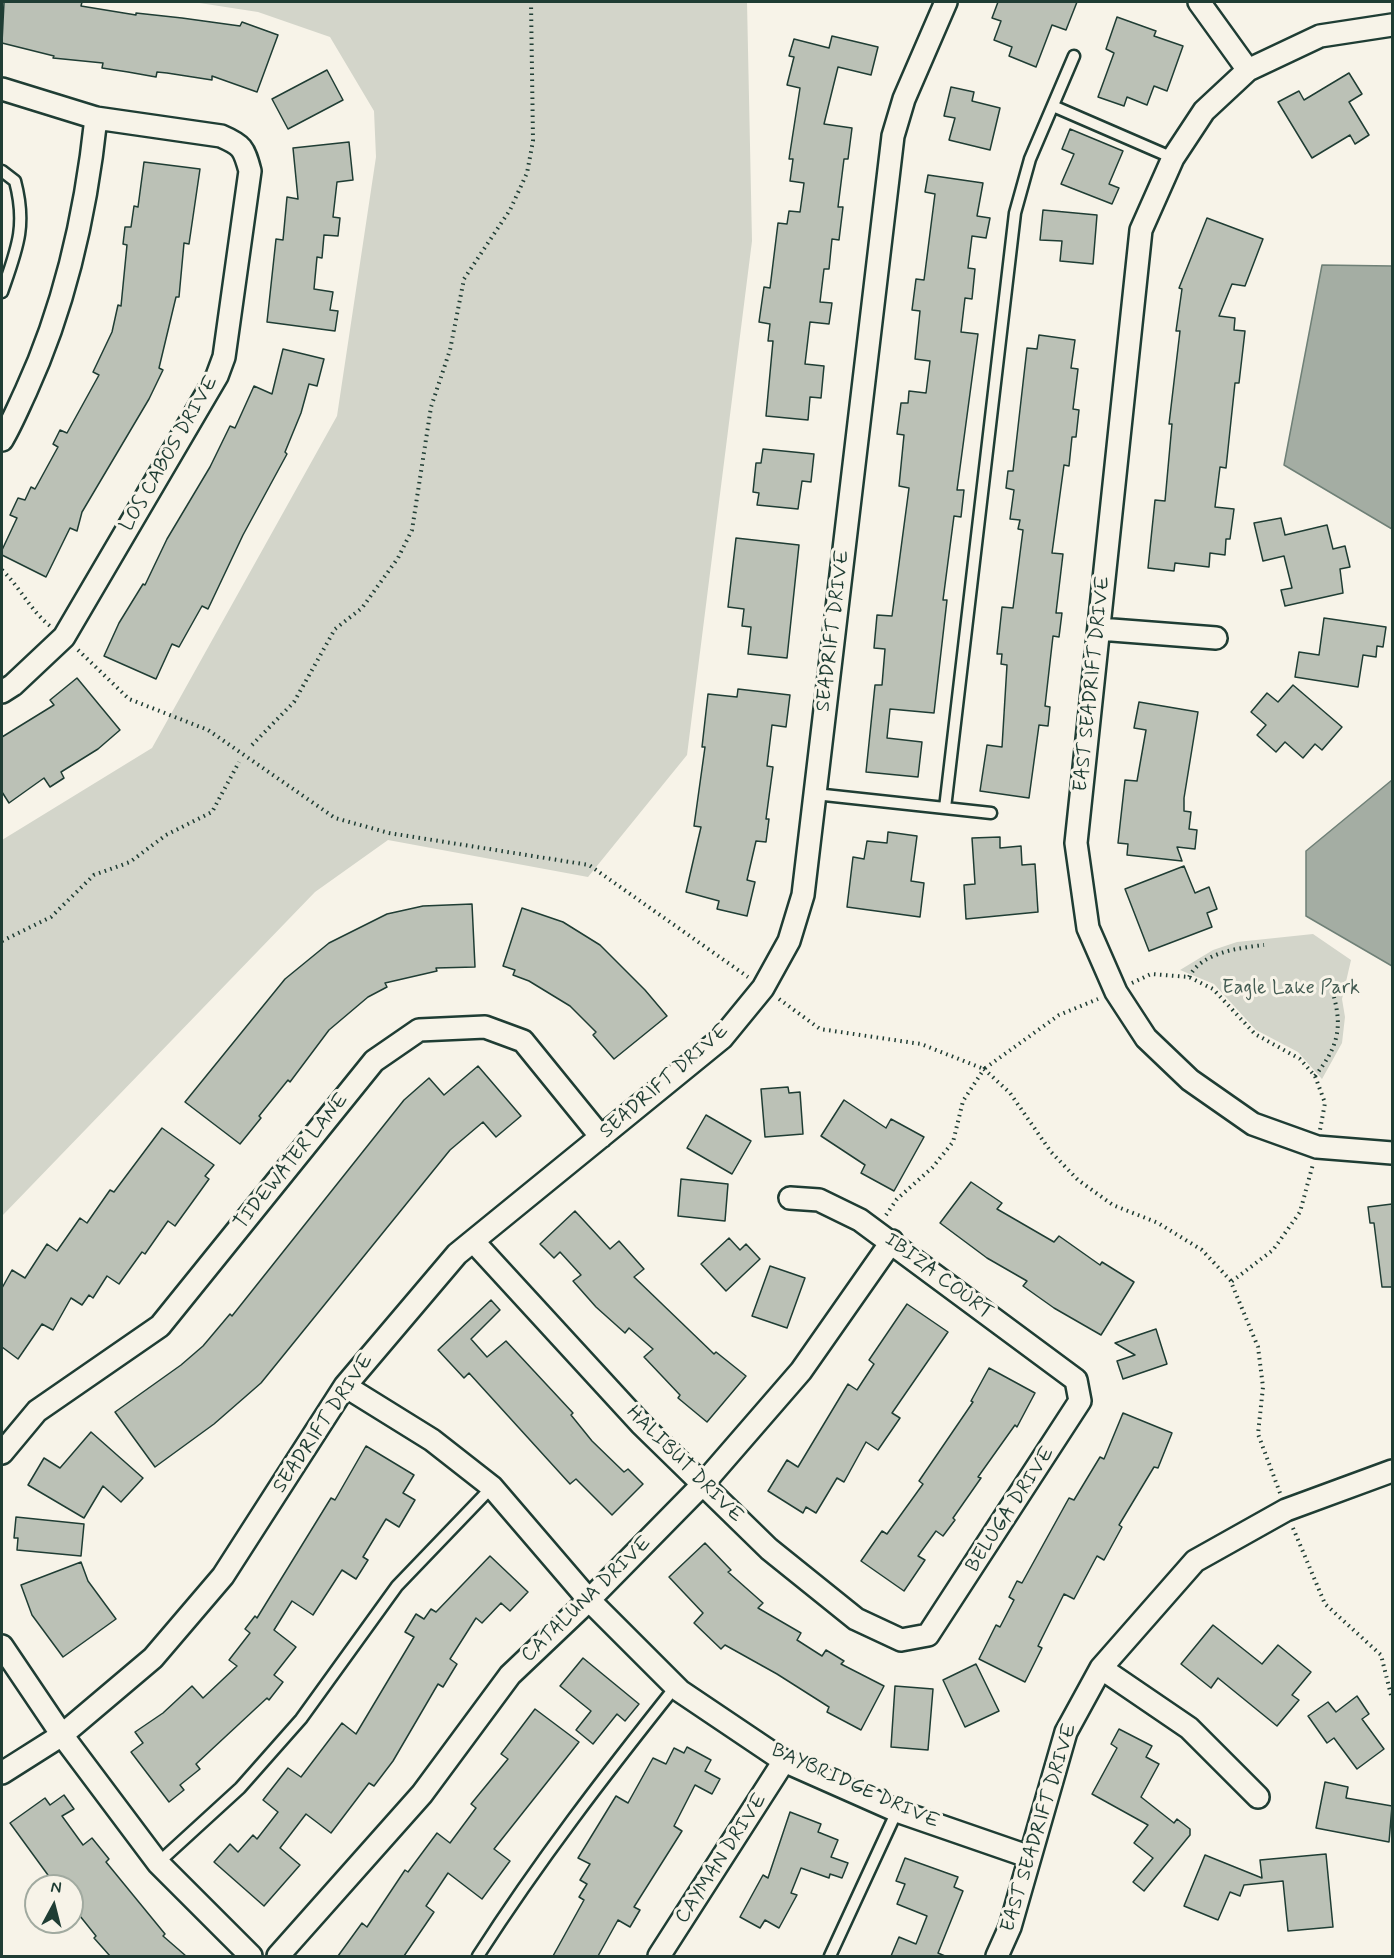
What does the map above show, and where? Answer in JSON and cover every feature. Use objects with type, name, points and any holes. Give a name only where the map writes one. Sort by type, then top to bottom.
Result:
[{"type":"street","name":"SEADRIFT DRIVE","points":[[2,1773],[62,1735],[153,1658],[223,1576],[345,1386],[442,1271],[473,1241],[722,1038],[763,988],[789,941],[803,895],[893,136],[904,99],[946,2]]},
{"type":"street","points":[[1199,2],[1248,70]]},
{"type":"street","name":"EAST SEADRIFT DRIVE","points":[[1392,25],[1320,36],[1248,70],[1204,111],[1173,158],[1141,230],[1076,843],[1088,928],[1116,992],[1146,1038],[1190,1080],[1253,1124],[1317,1147],[1392,1153]]},
{"type":"street","name":"LOS CABOS DRIVE","points":[[2,89],[96,118],[220,136],[239,144],[246,154],[250,171],[224,357],[217,376],[64,637],[13,685],[2,692]]},
{"type":"street","points":[[2,440],[42,357],[71,268],[89,186],[96,118]]},
{"type":"street","points":[[1099,628],[1216,638]]},
{"type":"street","name":"TIDEWATER LANE","points":[[2,1453],[37,1411],[160,1326],[374,1061],[419,1030],[484,1027],[523,1041],[601,1137]]},
{"type":"street","name":"IBIZA COURT","points":[[790,1198],[819,1200],[884,1236],[1076,1380]]},
{"type":"street","name":"CATALUNA DRIVE","points":[[278,1956],[422,1794],[510,1675],[589,1600],[703,1484],[801,1371],[884,1236]]},
{"type":"street","name":"HALIBUT DRIVE","points":[[473,1241],[641,1424],[768,1549],[856,1618],[901,1640],[928,1635]]},
{"type":"street","name":"BELUGA DRIVE","points":[[928,1635],[1080,1401],[1076,1380]]},
{"type":"street","name":"BAYBRIDGE DRIVE","points":[[345,1386],[432,1440],[492,1487],[589,1600],[676,1686],[784,1761],[897,1811],[1030,1857]]},
{"type":"street","name":"EAST SEADRIFT DRIVE","points":[[997,1956],[1010,1928],[1066,1732],[1101,1668],[1195,1561],[1286,1510],[1392,1471]]},
{"type":"street","points":[[2,1646],[62,1735],[158,1863],[251,1956]]},
{"type":"street","points":[[1101,1668],[1189,1728],[1258,1797]]},
{"type":"street","name":"CAYMAN DRIVE","points":[[659,1956],[784,1761]]},
{"type":"lane","points":[[945,808],[1015,213],[1030,159],[1074,56]]},
{"type":"lane","points":[[1053,106],[1173,158]]},
{"type":"lane","points":[[2,171],[15,181],[22,208],[17,250],[2,292]]},
{"type":"lane","points":[[815,794],[992,813]]},
{"type":"lane","points":[[158,1863],[240,1788],[301,1719],[397,1586],[492,1487]]},
{"type":"lane","points":[[478,1956],[575,1813],[676,1686]]},
{"type":"lane","points":[[830,1956],[897,1811]]},
{"type":"path","points":[[252,745],[294,702],[335,629],[362,608],[398,558],[412,530],[430,407],[450,350],[464,279],[510,210],[527,173],[533,141],[531,2]]},
{"type":"path","points":[[2,570],[20,588],[39,617],[64,637],[129,699],[208,730],[335,818],[389,833],[589,865],[820,1029],[921,1044],[984,1069],[1010,1093],[1051,1152],[1078,1180],[1113,1205],[1158,1223],[1202,1250],[1231,1282],[1258,1347],[1263,1387],[1258,1434],[1286,1510],[1325,1604],[1381,1655],[1392,1699]]},
{"type":"path","points":[[2,941],[51,917],[94,875],[130,862],[166,835],[212,812],[239,762]]},
{"type":"path","points":[[1189,977],[1200,964],[1216,955],[1240,948],[1264,945]]},
{"type":"path","points":[[884,1236],[897,1199],[932,1168],[953,1142],[963,1101],[984,1069],[1059,1015],[1116,992],[1151,974],[1189,977],[1213,989],[1255,1034],[1300,1059],[1315,1076],[1324,1103],[1317,1147],[1300,1212],[1273,1250],[1231,1282]]},
{"type":"path","points":[[1315,1076],[1330,1056],[1337,1035],[1339,1017],[1334,997]]},
{"type":"green space","points":[[193,2],[747,2],[752,241],[687,755],[588,877],[388,840],[315,892],[2,1216],[2,840],[152,748],[337,416],[376,157],[374,111],[330,37],[258,12]]},
{"type":"green space","name":"Eagle Lake Park","points":[[1313,934],[1351,960],[1342,999],[1345,1017],[1342,1043],[1322,1079],[1298,1052],[1256,1030],[1214,984],[1180,970],[1213,950],[1237,942]]},
{"type":"shaded area","points":[[1322,265],[1392,266],[1392,529],[1284,465]]},
{"type":"shaded area","points":[[1392,780],[1392,966],[1306,916],[1306,851]]},
{"type":"building","points":[[4,2],[82,2],[81,6],[136,15],[136,13],[240,26],[242,22],[278,35],[257,92],[212,76],[212,80],[157,72],[156,77],[102,68],[103,63],[53,58],[54,56],[2,43]]},
{"type":"building","points":[[998,2],[1077,2],[1066,30],[1052,25],[1036,67],[1009,56],[1012,47],[994,40],[1001,21],[992,18]]},
{"type":"building","points":[[1117,17],[1156,31],[1154,36],[1183,46],[1167,91],[1154,86],[1147,105],[1127,97],[1124,106],[1098,97],[1114,53],[1106,49]]},
{"type":"building","points":[[832,36],[878,47],[871,75],[838,67],[824,124],[852,128],[848,159],[844,159],[838,207],[843,207],[839,240],[832,239],[829,269],[824,269],[820,302],[832,303],[829,324],[810,322],[805,364],[824,366],[821,398],[810,397],[808,420],[766,416],[773,341],[768,341],[770,324],[759,322],[764,287],[770,288],[778,223],[787,224],[789,211],[800,212],[804,183],[790,181],[793,159],[789,159],[800,88],[787,85],[794,57],[789,56],[794,39],[829,48]]},
{"type":"building","points":[[327,70],[343,100],[288,129],[272,99]]},
{"type":"building","points":[[1349,73],[1362,94],[1349,102],[1369,135],[1355,144],[1350,135],[1312,158],[1278,102],[1299,91],[1304,100]]},
{"type":"building","points":[[951,87],[974,92],[972,101],[1000,108],[990,150],[949,140],[955,118],[944,116]]},
{"type":"building","points":[[1070,129],[1123,151],[1109,184],[1119,188],[1112,204],[1061,184],[1074,154],[1062,149]]},
{"type":"building","points":[[349,142],[353,180],[337,182],[333,217],[340,218],[338,236],[324,235],[322,258],[317,257],[314,289],[333,292],[330,310],[338,311],[335,331],[267,322],[276,239],[283,240],[287,197],[298,199],[293,148]]},
{"type":"building","points":[[144,162],[200,169],[189,244],[184,243],[179,297],[176,297],[159,368],[163,370],[149,399],[82,512],[77,531],[70,528],[46,577],[2,555],[2,550],[17,518],[10,515],[18,498],[25,500],[31,487],[35,489],[58,447],[53,444],[60,430],[67,433],[99,375],[93,372],[112,332],[118,305],[121,306],[127,245],[123,244],[125,227],[131,227],[134,206],[138,207]]},
{"type":"building","points":[[928,175],[983,183],[977,216],[990,218],[986,238],[972,236],[968,268],[975,269],[972,299],[965,298],[961,332],[978,334],[957,490],[964,490],[961,517],[954,516],[943,600],[947,600],[934,713],[890,709],[887,738],[922,742],[918,777],[866,772],[875,685],[882,685],[885,649],[874,648],[877,615],[892,616],[909,488],[899,486],[904,435],[897,434],[901,403],[908,403],[909,391],[926,393],[930,361],[915,359],[920,311],[912,310],[916,279],[924,280],[935,194],[925,192]]},
{"type":"building","points":[[1043,210],[1097,215],[1093,264],[1060,261],[1062,241],[1040,240]]},
{"type":"building","points":[[1207,218],[1263,239],[1245,286],[1232,284],[1219,316],[1235,318],[1234,330],[1245,331],[1239,383],[1235,383],[1226,468],[1220,467],[1215,507],[1234,509],[1230,539],[1226,539],[1225,555],[1210,553],[1209,567],[1175,563],[1174,571],[1148,568],[1155,500],[1165,501],[1172,424],[1169,424],[1180,331],[1176,331],[1182,289],[1179,288]]},
{"type":"building","points":[[1039,335],[1075,340],[1071,368],[1078,369],[1073,409],[1079,410],[1076,437],[1072,437],[1069,466],[1064,465],[1052,553],[1063,554],[1056,613],[1062,613],[1059,637],[1053,636],[1045,706],[1050,707],[1048,726],[1039,725],[1029,798],[980,791],[987,745],[1002,747],[1007,665],[1001,664],[1002,654],[997,654],[1002,607],[1013,608],[1023,530],[1018,529],[1020,520],[1010,519],[1014,490],[1006,488],[1008,471],[1013,471],[1027,348],[1037,349]]},
{"type":"building","points":[[283,349],[324,359],[317,386],[309,384],[301,413],[285,452],[287,454],[243,535],[208,609],[202,606],[179,647],[172,644],[156,679],[104,656],[119,623],[143,584],[145,585],[167,539],[210,467],[230,426],[235,428],[254,386],[272,394]]},
{"type":"building","points":[[763,449],[814,454],[811,482],[802,481],[798,509],[757,505],[759,493],[753,492],[756,463],[761,463]]},
{"type":"building","points":[[1281,518],[1285,535],[1327,525],[1333,549],[1345,546],[1350,567],[1340,569],[1343,593],[1285,606],[1281,590],[1292,588],[1284,556],[1263,561],[1254,523]]},
{"type":"building","points":[[736,538],[799,545],[787,658],[748,654],[751,627],[742,626],[744,609],[728,607]]},
{"type":"building","points":[[1324,618],[1386,627],[1383,647],[1377,646],[1376,657],[1363,655],[1358,687],[1295,677],[1299,652],[1319,655]]},
{"type":"building","points":[[77,678],[120,730],[98,749],[61,772],[64,778],[50,787],[44,778],[9,803],[2,792],[2,737],[54,705],[50,700]]},
{"type":"building","points":[[1293,685],[1342,727],[1322,750],[1315,744],[1303,758],[1285,742],[1276,752],[1257,735],[1266,725],[1251,712],[1267,693],[1278,702]]},
{"type":"building","points":[[738,689],[790,695],[786,727],[772,725],[767,766],[773,767],[766,819],[769,819],[766,842],[756,841],[747,880],[755,882],[747,916],[717,909],[719,901],[686,892],[701,827],[694,826],[705,747],[702,747],[708,694],[737,697]]},
{"type":"building","points":[[1139,702],[1198,712],[1184,798],[1184,811],[1191,812],[1189,829],[1197,830],[1195,849],[1177,847],[1182,861],[1127,855],[1128,844],[1118,843],[1125,780],[1137,781],[1146,730],[1134,728]]},
{"type":"building","points":[[888,832],[917,836],[911,881],[924,883],[920,917],[847,907],[853,857],[864,859],[867,841],[887,843]]},
{"type":"building","points":[[1000,837],[1000,848],[1021,846],[1022,865],[1035,864],[1038,912],[966,919],[964,885],[975,884],[972,838]]},
{"type":"building","points":[[1184,866],[1195,893],[1209,887],[1217,909],[1207,913],[1212,927],[1149,951],[1125,889]]},
{"type":"building","points":[[472,904],[475,967],[436,968],[437,971],[385,983],[387,987],[368,997],[329,1030],[290,1082],[288,1080],[259,1116],[261,1118],[240,1144],[185,1102],[285,979],[329,943],[387,914],[423,906]]},
{"type":"building","points":[[522,908],[563,922],[600,945],[645,990],[667,1016],[614,1059],[593,1035],[596,1032],[570,1006],[529,981],[513,975],[515,970],[503,966]]},
{"type":"building","points":[[478,1066],[521,1116],[496,1137],[483,1122],[450,1150],[261,1383],[214,1424],[155,1467],[115,1412],[181,1365],[203,1346],[230,1314],[232,1316],[404,1100],[429,1078],[444,1095]]},
{"type":"building","points":[[788,1087],[789,1093],[800,1092],[803,1134],[765,1137],[761,1089]]},
{"type":"building","points":[[844,1100],[886,1128],[891,1119],[924,1137],[894,1191],[861,1173],[865,1165],[821,1136]]},
{"type":"building","points":[[706,1115],[751,1141],[732,1174],[687,1148]]},
{"type":"building","points":[[162,1128],[214,1165],[205,1176],[209,1179],[175,1226],[168,1221],[145,1254],[142,1252],[119,1284],[107,1276],[93,1298],[89,1295],[82,1305],[71,1298],[53,1330],[42,1324],[18,1359],[2,1347],[2,1288],[12,1270],[25,1278],[47,1244],[57,1251],[80,1218],[87,1223],[110,1190],[114,1192]]},
{"type":"building","points":[[681,1179],[728,1184],[725,1221],[678,1216]]},
{"type":"building","points":[[971,1182],[1002,1203],[997,1209],[1054,1242],[1059,1236],[1100,1265],[1102,1262],[1134,1282],[1101,1335],[1054,1308],[1023,1286],[1027,1281],[987,1258],[940,1223]]},
{"type":"building","points":[[1392,1204],[1392,1287],[1382,1287],[1374,1223],[1370,1223],[1368,1207]]},
{"type":"building","points":[[575,1211],[610,1249],[619,1241],[644,1269],[634,1277],[714,1354],[716,1352],[746,1376],[707,1422],[678,1398],[680,1395],[644,1357],[653,1349],[629,1328],[625,1333],[596,1307],[573,1281],[581,1275],[560,1252],[554,1258],[540,1244]]},
{"type":"building","points":[[729,1238],[740,1250],[746,1244],[760,1259],[726,1291],[701,1264]]},
{"type":"building","points":[[770,1266],[805,1278],[787,1328],[752,1316]]},
{"type":"building","points":[[491,1300],[500,1310],[471,1339],[487,1357],[506,1341],[573,1413],[571,1415],[592,1441],[624,1472],[628,1469],[643,1484],[612,1515],[576,1479],[570,1484],[469,1373],[464,1378],[438,1350]]},
{"type":"building","points":[[907,1304],[948,1332],[892,1413],[900,1418],[878,1450],[866,1442],[844,1482],[837,1478],[816,1513],[806,1507],[803,1513],[768,1491],[787,1460],[798,1467],[848,1384],[857,1390],[874,1364],[869,1360]]},
{"type":"building","points":[[1156,1329],[1167,1364],[1123,1379],[1117,1361],[1135,1355],[1115,1343]]},
{"type":"building","points":[[989,1368],[1035,1393],[1017,1427],[1015,1425],[978,1477],[981,1478],[953,1518],[955,1520],[943,1536],[936,1531],[918,1556],[925,1560],[904,1591],[861,1561],[882,1531],[887,1534],[923,1484],[919,1481],[973,1402],[971,1401]]},
{"type":"building","points":[[1123,1413],[1172,1433],[1158,1468],[1154,1467],[1119,1525],[1122,1527],[1104,1560],[1097,1556],[1074,1599],[1064,1594],[1038,1646],[1042,1648],[1025,1682],[979,1659],[996,1625],[1000,1627],[1014,1600],[1009,1597],[1017,1581],[1022,1583],[1069,1498],[1074,1500],[1100,1457],[1104,1459]]},
{"type":"building","points":[[91,1432],[143,1478],[121,1502],[103,1486],[84,1518],[28,1485],[44,1458],[60,1468]]},
{"type":"building","points":[[366,1446],[414,1475],[403,1493],[415,1500],[399,1527],[386,1519],[363,1557],[368,1560],[356,1579],[342,1570],[313,1615],[292,1601],[274,1630],[296,1647],[274,1675],[283,1682],[269,1700],[267,1698],[196,1764],[200,1769],[180,1785],[184,1790],[169,1802],[131,1752],[143,1743],[135,1732],[163,1713],[192,1686],[203,1698],[237,1666],[229,1660],[250,1633],[245,1629],[255,1616],[257,1618],[331,1498],[335,1500]]},
{"type":"building","points":[[16,1517],[84,1524],[81,1556],[17,1550],[18,1538],[14,1538]]},
{"type":"building","points":[[705,1543],[731,1570],[728,1572],[763,1603],[758,1608],[801,1633],[797,1640],[822,1656],[826,1650],[844,1661],[841,1664],[884,1686],[861,1730],[827,1712],[829,1707],[777,1674],[725,1645],[721,1649],[694,1623],[703,1613],[669,1577]]},
{"type":"building","points":[[490,1556],[528,1592],[510,1611],[501,1603],[482,1623],[476,1618],[450,1659],[457,1664],[443,1687],[438,1684],[393,1761],[374,1786],[369,1783],[331,1833],[306,1814],[280,1848],[300,1865],[264,1906],[214,1862],[230,1844],[238,1852],[253,1835],[257,1839],[278,1812],[263,1800],[288,1768],[301,1777],[342,1723],[356,1734],[414,1637],[405,1632],[416,1614],[424,1619],[431,1609],[436,1612]]},
{"type":"building","points":[[81,1562],[88,1581],[116,1619],[63,1657],[32,1615],[21,1585]]},
{"type":"building","points":[[1213,1625],[1262,1664],[1278,1645],[1311,1672],[1292,1695],[1299,1700],[1277,1726],[1218,1678],[1211,1688],[1181,1664]]},
{"type":"building","points":[[583,1658],[639,1704],[625,1721],[617,1714],[593,1744],[576,1730],[591,1711],[560,1686]]},
{"type":"building","points":[[976,1664],[999,1711],[965,1727],[943,1680]]},
{"type":"building","points":[[895,1686],[933,1689],[928,1750],[891,1747]]},
{"type":"building","points":[[1357,1696],[1369,1714],[1362,1719],[1384,1749],[1357,1769],[1334,1738],[1327,1743],[1308,1716],[1328,1702],[1336,1712]]},
{"type":"building","points":[[535,1709],[579,1742],[494,1849],[510,1861],[482,1899],[448,1873],[426,1906],[434,1912],[404,1956],[338,1956],[362,1923],[367,1927],[405,1870],[408,1872],[437,1833],[450,1843],[476,1808],[471,1804],[508,1759],[501,1754]]},
{"type":"building","points":[[1119,1729],[1152,1746],[1146,1757],[1159,1764],[1141,1797],[1174,1823],[1177,1819],[1190,1829],[1190,1835],[1144,1891],[1133,1882],[1153,1858],[1134,1843],[1148,1825],[1092,1794],[1117,1748],[1111,1744]]},
{"type":"building","points":[[687,1747],[711,1760],[705,1771],[720,1779],[712,1794],[695,1785],[674,1826],[682,1831],[634,1907],[640,1910],[630,1927],[618,1920],[598,1956],[553,1956],[584,1900],[579,1897],[587,1884],[580,1880],[590,1864],[578,1858],[616,1796],[628,1803],[653,1758],[666,1764],[674,1748],[684,1753]]},
{"type":"building","points":[[1325,1782],[1348,1787],[1346,1798],[1392,1806],[1389,1842],[1316,1828]]},
{"type":"building","points":[[64,1795],[74,1809],[62,1816],[83,1845],[92,1838],[109,1859],[106,1862],[165,1934],[163,1936],[186,1956],[110,1956],[94,1938],[96,1936],[84,1921],[84,1874],[47,1874],[10,1823],[45,1798],[50,1805]]},
{"type":"building","points":[[790,1812],[821,1824],[818,1832],[838,1840],[831,1857],[848,1863],[842,1878],[830,1874],[829,1878],[801,1868],[791,1893],[797,1895],[779,1928],[765,1920],[760,1928],[740,1917],[763,1875],[768,1878]]},
{"type":"building","points":[[1326,1854],[1333,1927],[1288,1931],[1283,1881],[1244,1885],[1240,1896],[1230,1892],[1218,1920],[1184,1906],[1205,1855],[1262,1878],[1260,1860]]},
{"type":"building","points":[[905,1858],[958,1877],[954,1887],[963,1891],[938,1953],[945,1956],[891,1956],[899,1937],[916,1944],[927,1916],[897,1904],[905,1884],[896,1881]]}]
